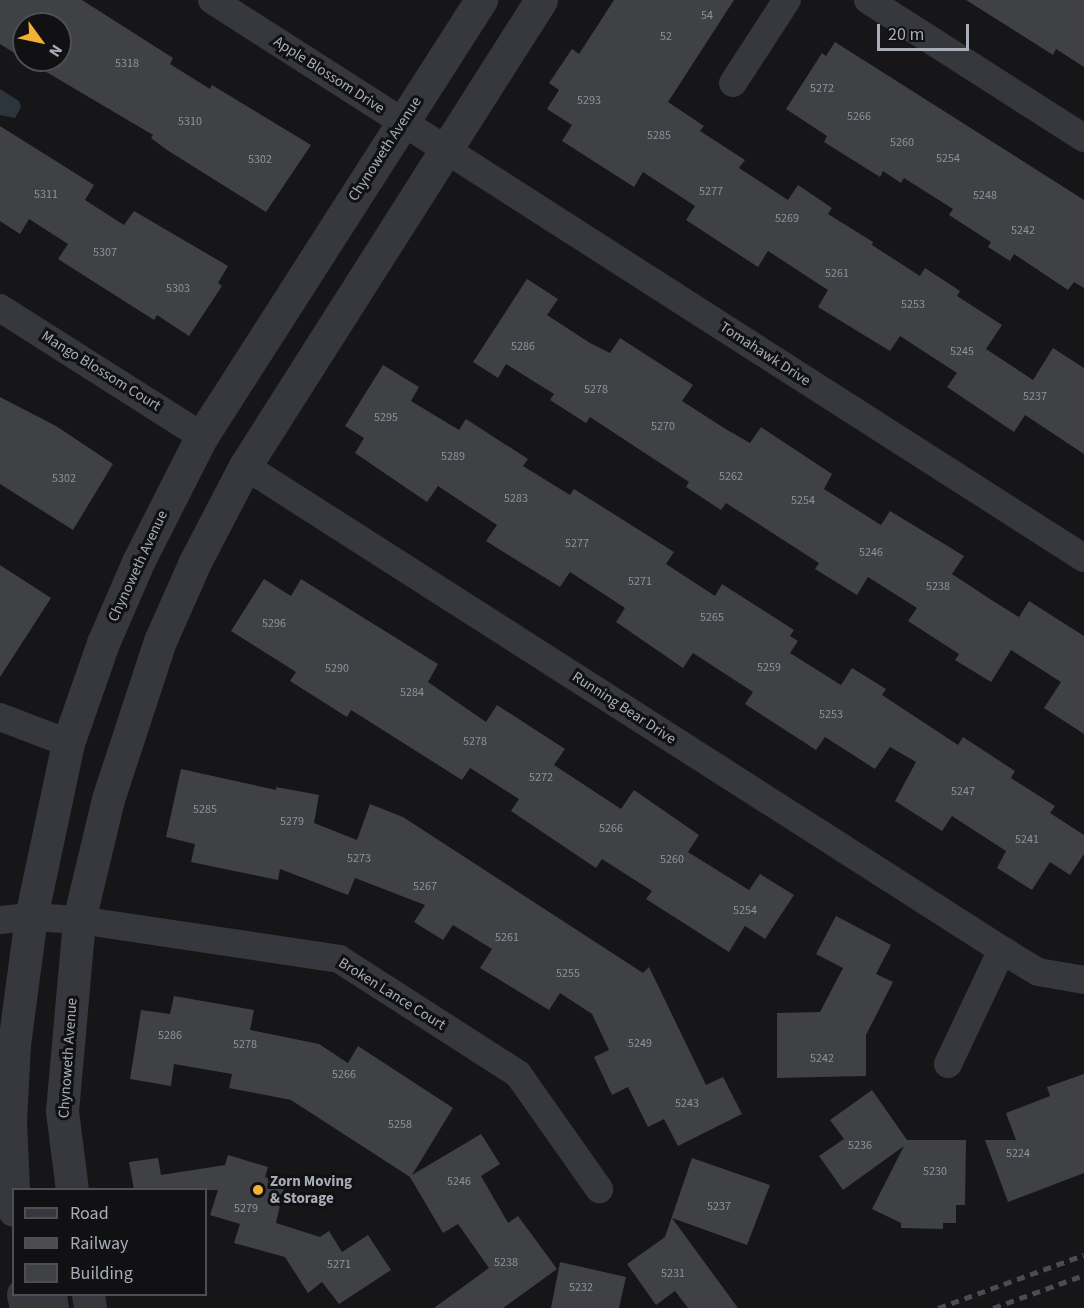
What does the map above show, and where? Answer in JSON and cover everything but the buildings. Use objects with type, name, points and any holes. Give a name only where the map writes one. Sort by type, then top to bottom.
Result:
[{"type":"street","name":"Apple Blossom Drive","points":[[212,0],[447,149]]},
{"type":"street","name":"Chynoweth Avenue","points":[[13,1188],[7,1033],[16,918],[68,743],[103,643],[139,560],[202,436],[481,0]]},
{"type":"street","name":"Chynoweth Avenue","points":[[72,1188],[62,1111],[79,920],[108,799],[160,641],[195,562],[245,466],[541,0]]},
{"type":"street","points":[[733,83],[787,0]]},
{"type":"street","points":[[868,0],[1084,138]]},
{"type":"street","name":"Tomahawk Drive","points":[[447,149],[1084,558]]},
{"type":"street","name":"Mango Blossom Court","points":[[0,308],[202,436]]},
{"type":"street","name":"Running Bear Drive","points":[[245,466],[1002,950],[1038,972],[1084,980]]},
{"type":"street","points":[[0,717],[68,743]]},
{"type":"street","name":"Broken Lance Court","points":[[16,918],[79,920],[339,959],[518,1074],[599,1189]]},
{"type":"street","points":[[948,1064],[1002,950]]},
{"type":"street","points":[[10,1122],[33,1174],[35,1188]]},
{"type":"shaded area","points":[[0,89],[19,101],[21,107],[15,118],[0,115]]},
{"type":"railway","points":[[938,1308],[1084,1255]]},
{"type":"railway","points":[[993,1308],[1084,1275]]},
{"type":"place","name":"Zorn Moving & Storage","points":[[258,1190]]}]
